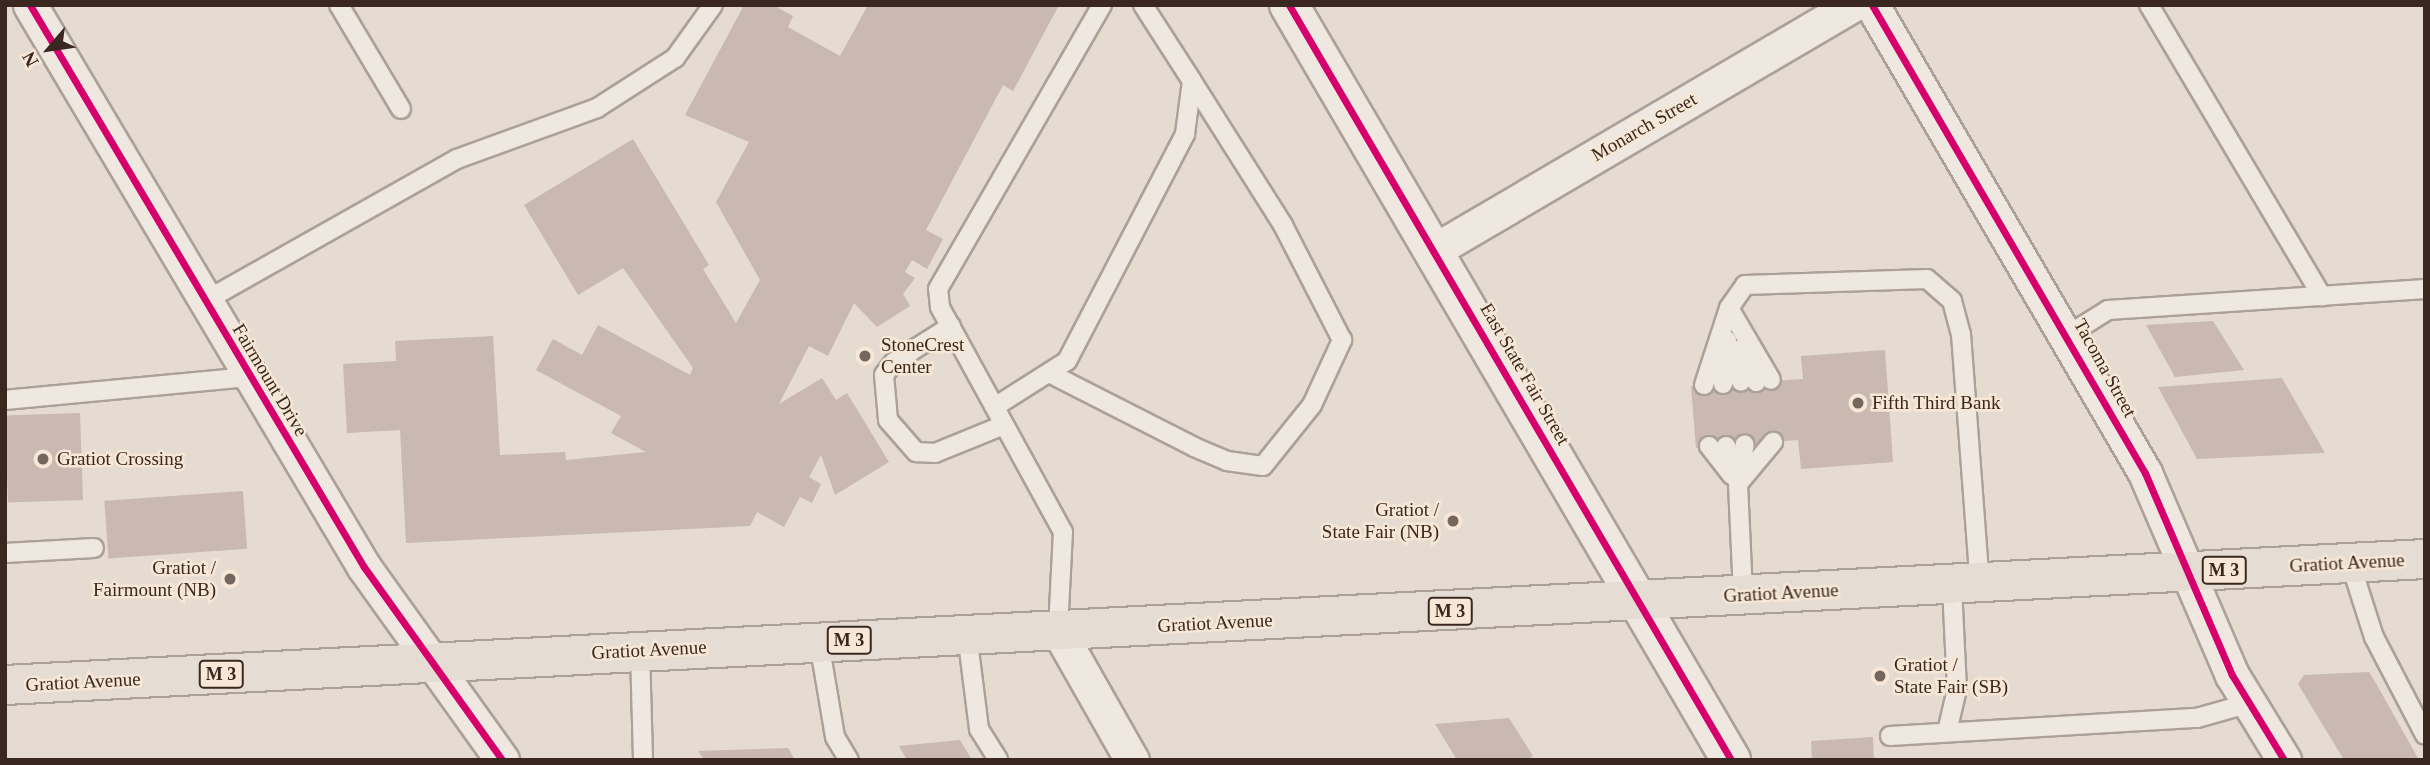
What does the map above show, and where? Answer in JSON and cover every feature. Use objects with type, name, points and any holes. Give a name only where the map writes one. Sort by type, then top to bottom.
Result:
[{"type":"main road","name":"Gratiot Avenue","points":[[5,685],[2425,559]]},
{"type":"street","name":"Fairmount Drive","points":[[30,5],[364,567],[438,662],[502,760]]},
{"type":"street","name":"East State Fair Street","points":[[1289,5],[1435,250],[1731,760]]},
{"type":"street","name":"Monarch Street","points":[[1435,250],[1852,5]]},
{"type":"street","name":"Tacoma Street","points":[[1872,5],[2068,335],[2192,572],[2250,703],[2284,760]]},
{"type":"street","points":[[1058,630],[1124,758]]},
{"type":"lane","points":[[340,5],[401,109]]},
{"type":"lane","points":[[205,301],[457,159],[597,108],[675,58],[713,5]]},
{"type":"lane","points":[[1058,630],[1063,532],[951,326],[938,289],[1102,5]]},
{"type":"lane","points":[[1051,374],[1194,447],[1227,461],[1263,466],[1312,405],[1342,340],[1283,225],[1143,5]]},
{"type":"lane","points":[[2150,5],[2322,296]]},
{"type":"lane","points":[[996,406],[1051,374],[1067,361],[1185,134],[1192,80]]},
{"type":"lane","points":[[1704,385],[1729,309],[1745,285],[1927,279],[1952,301],[1961,334],[1966,584],[1957,689],[1947,732]]},
{"type":"lane","points":[[2068,335],[2108,310],[2425,289]]},
{"type":"lane","points":[[1729,309],[1748,382],[1729,309]]},
{"type":"lane","points":[[951,326],[894,362],[884,376],[888,420],[916,452],[935,453],[1004,425]]},
{"type":"lane","points":[[5,400],[250,377]]},
{"type":"lane","points":[[1738,484],[1759,443],[1738,484]]},
{"type":"lane","points":[[1717,446],[1738,484],[1743,596]]},
{"type":"lane","points":[[5,553],[94,548]]},
{"type":"lane","points":[[2350,562],[2374,637],[2425,735]]},
{"type":"lane","points":[[967,635],[979,729],[998,760]]},
{"type":"lane","points":[[819,642],[835,737],[849,760]]},
{"type":"lane","points":[[640,651],[643,760]]},
{"type":"lane","points":[[1890,736],[2197,718],[2250,703]]},
{"type":"building","points":[[744,5],[773,5],[793,16],[788,27],[840,56],[868,5],[1059,5],[1013,91],[1003,85],[926,230],[943,239],[927,269],[912,260],[905,272],[915,278],[903,294],[910,306],[877,327],[854,303],[828,356],[809,346],[779,404],[822,378],[836,400],[847,393],[889,462],[835,495],[821,455],[809,477],[821,484],[812,503],[800,497],[784,527],[757,512],[750,526],[406,543],[400,430],[347,433],[343,364],[396,361],[395,341],[493,336],[500,455],[565,452],[566,460],[646,452],[611,433],[621,416],[536,370],[553,339],[582,355],[598,325],[690,375],[693,368],[623,268],[578,295],[524,205],[633,139],[709,265],[703,269],[736,323],[760,280],[716,202],[749,142],[685,115]]},
{"type":"building","points":[[2213,321],[2244,370],[2175,377],[2146,325]]},
{"type":"building","points":[[1885,350],[1893,462],[1801,469],[1798,440],[1696,448],[1691,386],[1803,379],[1801,356]]},
{"type":"building","points":[[2282,378],[2325,453],[2197,459],[2158,387]]},
{"type":"building","name":"Gratiot Crossing","points":[[80,413],[83,500],[8,503],[5,416]]},
{"type":"building","points":[[243,491],[247,549],[108,559],[104,501]]},
{"type":"building","points":[[2369,672],[2419,760],[2344,760],[2298,684],[2304,675]]},
{"type":"building","points":[[1509,718],[1533,756],[1527,760],[1457,760],[1435,724]]},
{"type":"building","points":[[1873,737],[1874,760],[1812,760],[1811,741]]},
{"type":"building","points":[[960,740],[972,760],[907,760],[899,746]]},
{"type":"building","points":[[788,748],[795,760],[704,760],[698,751]]},
{"type":"cycle path","points":[[30,5],[364,567],[502,760]]},
{"type":"cycle path","points":[[1289,5],[1731,760]]},
{"type":"cycle path","points":[[1872,5],[2145,473],[2232,675],[2284,760]]},
{"type":"place","name":"StoneCrest Center","points":[[865,356]]},
{"type":"place","name":"Fifth Third Bank","points":[[1858,403]]},
{"type":"place","name":"Gratiot Crossing","points":[[43,459]]},
{"type":"place","name":"Gratiot / State Fair (NB)","points":[[1453,521]]},
{"type":"place","name":"Gratiot / Fairmount (NB)","points":[[230,579]]},
{"type":"place","name":"Gratiot / State Fair (SB)","points":[[1880,676]]}]
